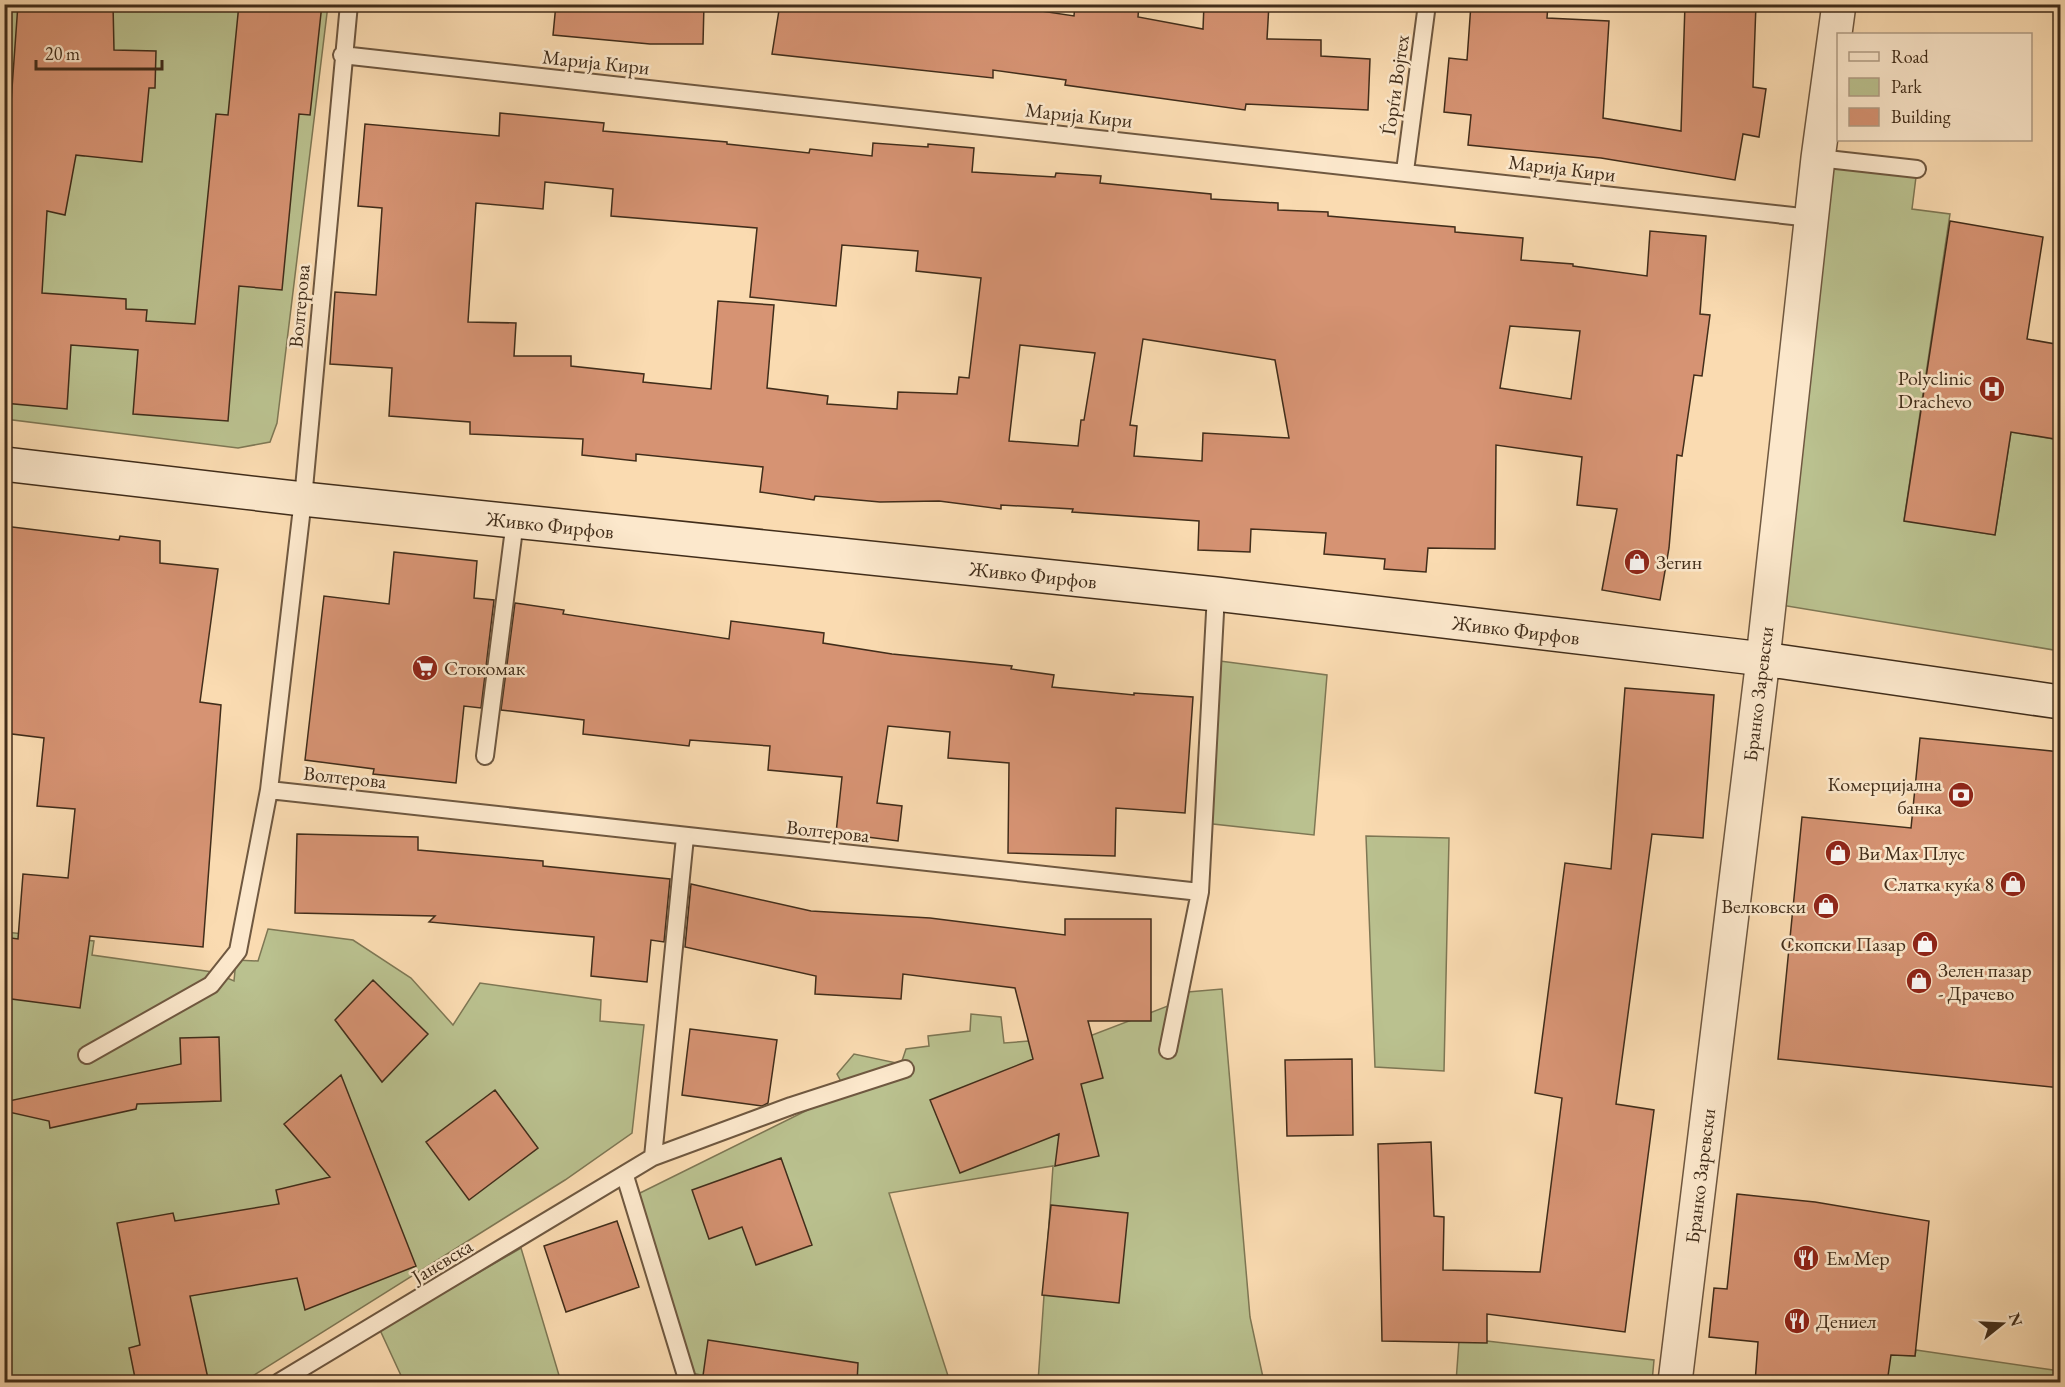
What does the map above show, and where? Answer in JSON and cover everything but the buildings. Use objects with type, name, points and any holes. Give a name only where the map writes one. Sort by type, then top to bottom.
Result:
[{"type":"street","name":"Бранко Заревски","points":[[1675,1383],[1763,659],[1818,158],[1839,4]]},
{"type":"street","name":"Живко Фирфов","points":[[4,464],[303,499],[1216,594],[1763,659],[2061,702]]},
{"type":"lane","name":"Волтерова","points":[[349,4],[342,55],[303,499],[269,790],[1200,892]]},
{"type":"lane","name":"Ѓорѓи Војтех","points":[[1405,171],[1427,4]]},
{"type":"lane","name":"Марија Кири","points":[[342,55],[1405,171],[1811,218]]},
{"type":"lane","points":[[1818,158],[1917,168]]},
{"type":"lane","points":[[485,756],[515,521]]},
{"type":"lane","points":[[1168,1050],[1200,892],[1216,594]]},
{"type":"lane","points":[[87,1055],[211,985],[238,951],[269,790]]},
{"type":"lane","points":[[652,1157],[686,837]]},
{"type":"lane","name":"Јаневска","points":[[279,1383],[626,1176],[652,1157],[790,1106],[905,1069]]},
{"type":"lane","points":[[626,1176],[688,1383]]},
{"type":"green space","points":[[4,5],[328,5],[277,423],[270,442],[238,448],[5,419],[5,150],[85,156],[5,146]]},
{"type":"green space","points":[[1818,158],[1917,169],[1912,209],[1950,214],[1904,520],[1995,535],[2011,432],[2060,440],[2060,651],[1769,603]]},
{"type":"green space","points":[[1212,660],[1327,675],[1314,835],[1204,823]]},
{"type":"green space","points":[[1366,836],[1449,838],[1444,1071],[1375,1067]]},
{"type":"green space","points":[[268,929],[353,940],[411,978],[453,1025],[480,983],[601,1000],[600,1021],[644,1025],[632,1133],[565,1180],[243,1382],[5,1382],[5,932],[94,941],[92,955],[213,972],[234,981],[236,960],[258,961]]},
{"type":"green space","points":[[1222,989],[1250,1317],[1264,1382],[1038,1382],[1053,1166],[889,1193],[950,1382],[731,1382],[679,1370],[634,1196],[846,1091],[837,1074],[854,1054],[901,1064],[906,1049],[929,1046],[928,1036],[970,1031],[971,1014],[1001,1017],[1004,1043],[1029,1041],[1056,1049],[1168,1006],[1176,993]]},
{"type":"green space","points":[[521,1248],[561,1382],[404,1382],[380,1330]]},
{"type":"green space","points":[[1478,1340],[1654,1360],[1652,1382],[1456,1382],[1459,1341]]},
{"type":"green space","points":[[1916,1350],[2060,1371],[2060,1382],[1887,1382],[1880,1354],[1915,1356]]},
{"type":"place","name":"Polyclinic Drachevo","points":[[1992,389]]},
{"type":"place","name":"Зегин","points":[[1637,562]]},
{"type":"place","name":"Стокомак","points":[[425,668]]},
{"type":"place","name":"Комерцијална банка","points":[[1961,795]]},
{"type":"place","name":"Ви Мах Плус","points":[[1838,853]]},
{"type":"place","name":"Слатка куќа 8","points":[[2013,884]]},
{"type":"place","name":"Велковски","points":[[1826,906]]},
{"type":"place","name":"Скопски Пазар","points":[[1925,944]]},
{"type":"place","name":"Зелен пазар - Драчево","points":[[1919,981]]},
{"type":"place","name":"Ем Мер","points":[[1806,1258]]},
{"type":"place","name":"Дениел","points":[[1797,1321]]}]
